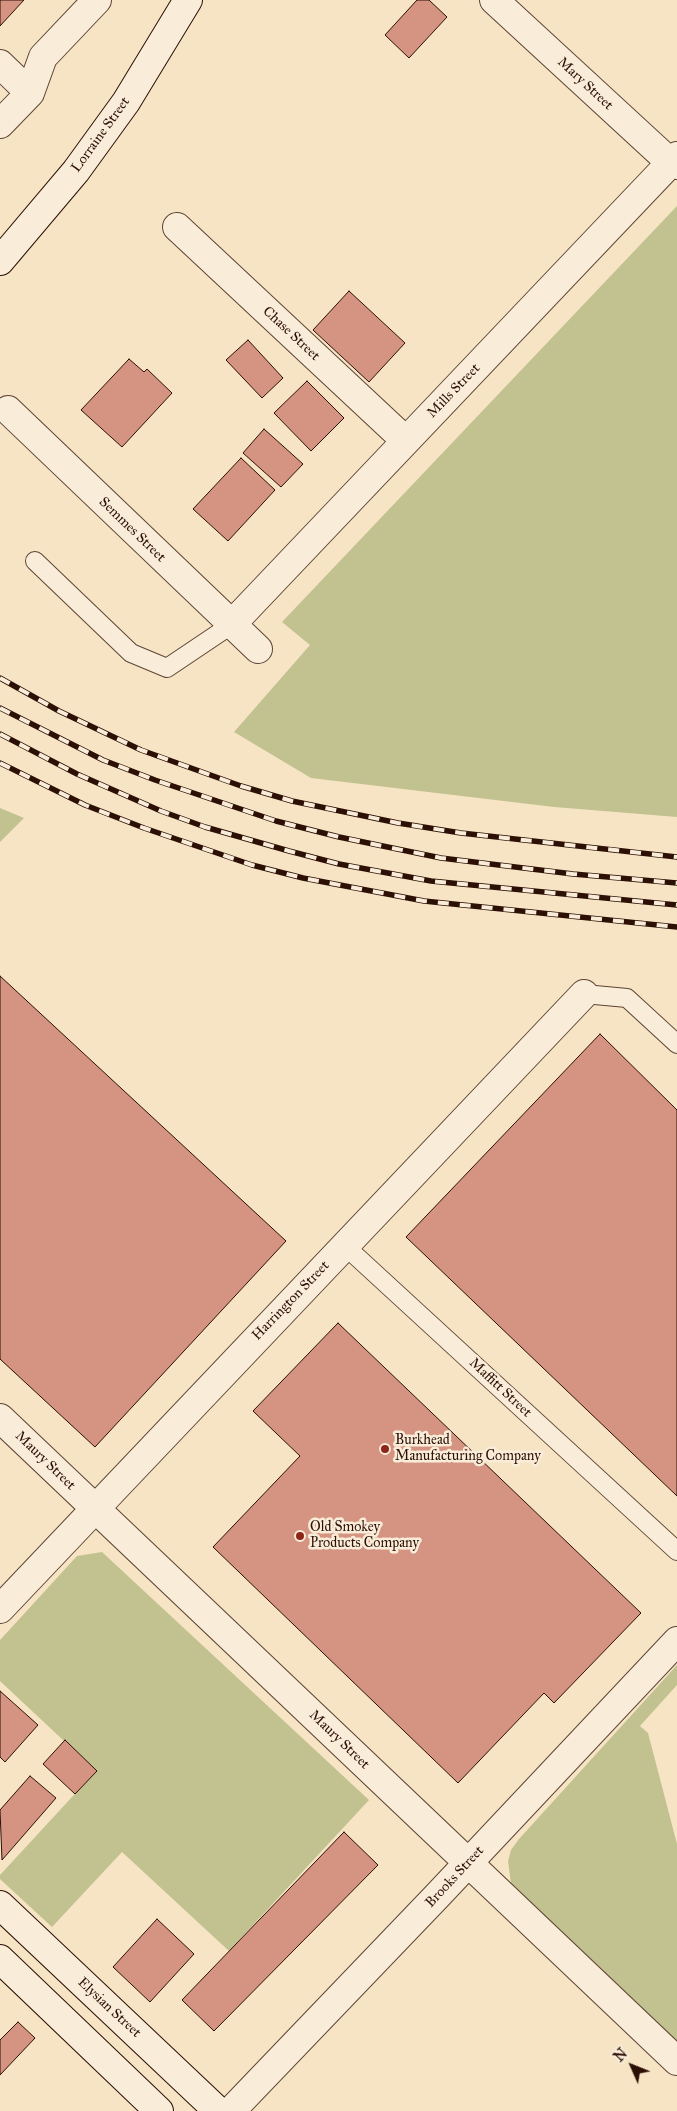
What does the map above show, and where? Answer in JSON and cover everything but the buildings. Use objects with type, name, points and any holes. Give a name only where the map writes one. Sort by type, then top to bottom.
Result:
[{"type":"street","points":[[0,124],[30,93],[43,57],[97,0]]},
{"type":"street","name":"Lorraine Street","points":[[0,261],[76,171],[126,102],[188,0]]},
{"type":"street","name":"Mary Street","points":[[494,0],[675,161]]},
{"type":"street","points":[[0,64],[30,93]]},
{"type":"street","name":"Mills Street","points":[[232,625],[675,161]]},
{"type":"street","name":"Chase Street","points":[[177,227],[406,441]]},
{"type":"street","name":"Semmes Street","points":[[8,410],[258,649]]},
{"type":"street","name":"Harrington Street","points":[[0,1608],[584,994]]},
{"type":"street","name":"Maury Street","points":[[0,1418],[677,2061]]},
{"type":"street","name":"Brooks Street","points":[[231,2111],[469,1863],[677,1640]]},
{"type":"street","name":"Elysian Street","points":[[0,1905],[218,2111]]},
{"type":"street","points":[[0,1959],[159,2111]]},
{"type":"lane","points":[[35,561],[131,653],[167,668],[232,625]]},
{"type":"lane","points":[[584,994],[627,998],[677,1044]]},
{"type":"lane","name":"Maffitt Street","points":[[344,1245],[677,1551]]},
{"type":"green space","points":[[677,206],[677,817],[554,807],[311,778],[234,732],[310,645],[282,622]]},
{"type":"green space","points":[[0,808],[24,818],[0,842]]},
{"type":"green space","points":[[102,1552],[369,1800],[229,1951],[122,1852],[52,1927],[0,1879],[0,1875],[96,1771],[0,1681],[0,1640],[77,1556]]},
{"type":"green space","points":[[677,1665],[677,1685],[640,1726],[648,1733],[677,1844],[677,2043],[511,1884],[508,1861],[511,1850],[519,1839]]},
{"type":"railway","points":[[0,678],[59,711],[141,750],[241,786],[292,801],[398,823],[461,833],[677,857]]},
{"type":"railway","points":[[0,708],[103,760],[155,780],[276,821],[339,837],[441,858],[573,874],[677,883]]},
{"type":"railway","points":[[0,734],[77,774],[161,811],[205,827],[339,864],[431,881],[677,905]]},
{"type":"railway","points":[[0,763],[85,805],[144,828],[252,865],[303,878],[424,901],[677,927]]},
{"type":"place","name":"Burkhead Manufacturing Company","points":[[385,1449]]},
{"type":"place","name":"Old Smokey Products Company","points":[[300,1536]]}]
